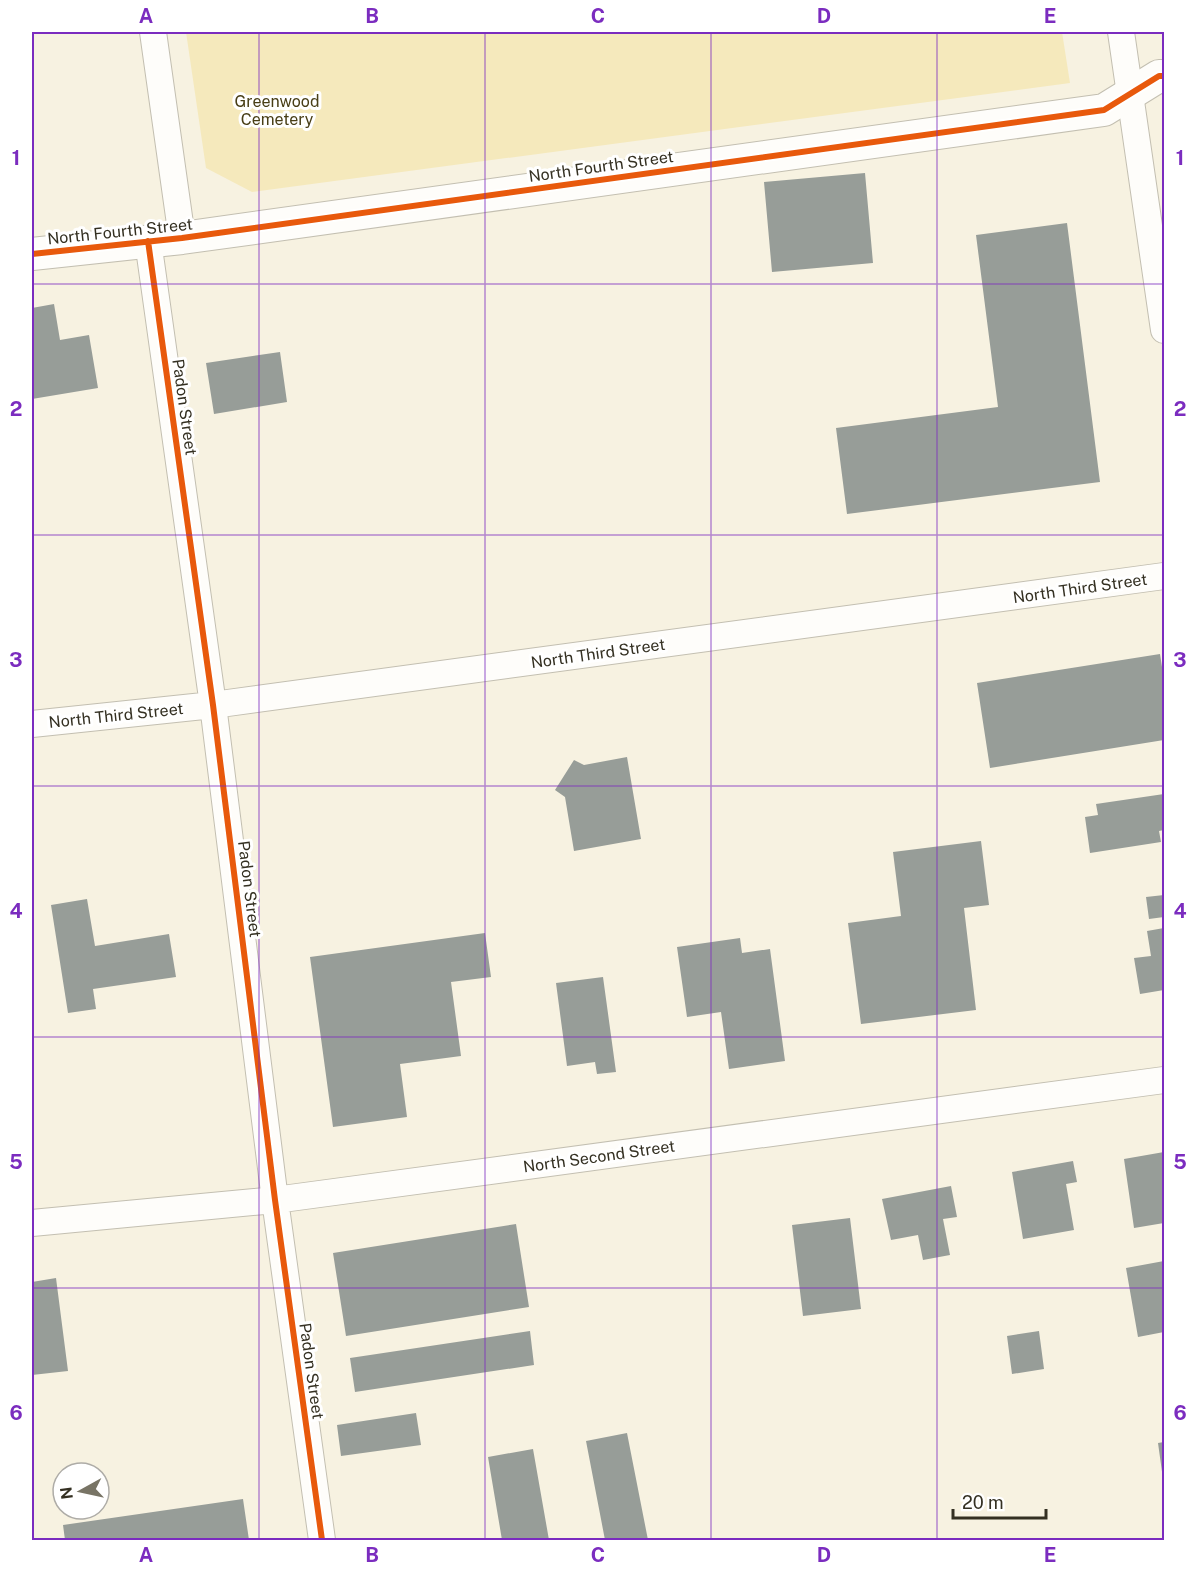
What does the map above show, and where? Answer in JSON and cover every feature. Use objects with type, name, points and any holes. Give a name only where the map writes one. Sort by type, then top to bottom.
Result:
[{"type":"street","points":[[153,32],[182,238]]},
{"type":"street","points":[[1121,32],[1164,330]]},
{"type":"street","name":"North Fourth Street","points":[[32,254],[182,238],[1104,111],[1159,76],[1164,76]]},
{"type":"street","name":"Padon Street","points":[[148,241],[213,705],[275,1200],[322,1540]]},
{"type":"street","name":"North Third Street","points":[[32,724],[213,705],[1164,576]]},
{"type":"street","name":"North Second Street","points":[[32,1224],[275,1200],[1164,1080]]},
{"type":"green space","name":"Greenwood Cemetery","points":[[186,32],[1062,32],[1070,83],[252,192],[206,168]]},
{"type":"building","points":[[865,173],[873,263],[772,272],[764,182]]},
{"type":"building","points":[[1067,223],[1100,482],[847,514],[836,428],[998,407],[976,235]]},
{"type":"building","points":[[54,304],[60,340],[89,335],[98,388],[32,399],[32,308]]},
{"type":"building","points":[[280,352],[287,402],[214,414],[206,363]]},
{"type":"building","points":[[1160,654],[1164,680],[1164,740],[990,768],[977,683]]},
{"type":"building","points":[[627,757],[641,839],[574,851],[565,797],[555,790],[574,760],[584,765]]},
{"type":"building","points":[[1164,794],[1164,830],[1159,831],[1161,842],[1090,853],[1085,817],[1098,815],[1096,804]]},
{"type":"building","points":[[981,841],[989,905],[964,908],[976,1010],[861,1024],[848,923],[901,916],[893,852]]},
{"type":"building","points":[[1164,895],[1164,917],[1149,919],[1146,897]]},
{"type":"building","points":[[87,899],[95,946],[169,934],[176,977],[93,989],[96,1009],[68,1013],[51,905]]},
{"type":"building","points":[[1164,928],[1164,990],[1140,994],[1134,958],[1151,956],[1147,931]]},
{"type":"building","points":[[485,933],[491,977],[451,982],[461,1056],[400,1064],[407,1117],[333,1127],[310,957]]},
{"type":"building","points":[[740,938],[742,953],[770,949],[785,1061],[729,1069],[721,1012],[687,1017],[677,947]]},
{"type":"building","points":[[603,977],[616,1072],[597,1074],[595,1062],[567,1066],[556,983]]},
{"type":"building","points":[[1164,1152],[1164,1223],[1134,1228],[1124,1159]]},
{"type":"building","points":[[1073,1161],[1077,1182],[1066,1184],[1074,1230],[1023,1239],[1012,1172]]},
{"type":"building","points":[[951,1186],[957,1217],[943,1219],[950,1255],[923,1260],[918,1235],[891,1240],[882,1199]]},
{"type":"building","points":[[850,1218],[861,1309],[803,1316],[792,1225]]},
{"type":"building","points":[[516,1224],[529,1307],[346,1336],[333,1253]]},
{"type":"building","points":[[1164,1261],[1164,1332],[1138,1337],[1126,1268]]},
{"type":"building","points":[[56,1278],[68,1371],[32,1375],[32,1282]]},
{"type":"building","points":[[530,1331],[534,1365],[355,1392],[350,1358]]},
{"type":"building","points":[[1039,1331],[1044,1369],[1012,1374],[1007,1336]]},
{"type":"building","points":[[416,1413],[421,1445],[341,1456],[337,1425]]},
{"type":"building","points":[[627,1433],[648,1540],[605,1540],[586,1441]]},
{"type":"building","points":[[1164,1442],[1164,1479],[1163,1479],[1158,1443]]},
{"type":"building","points":[[533,1449],[549,1540],[502,1540],[488,1457]]},
{"type":"building","points":[[243,1499],[249,1540],[65,1540],[63,1525],[111,1521],[111,1518]]},
{"type":"cycle path","points":[[32,254],[182,238],[1104,110],[1159,76],[1164,76]]},
{"type":"cycle path","points":[[148,241],[213,705],[275,1200],[322,1540]]}]
